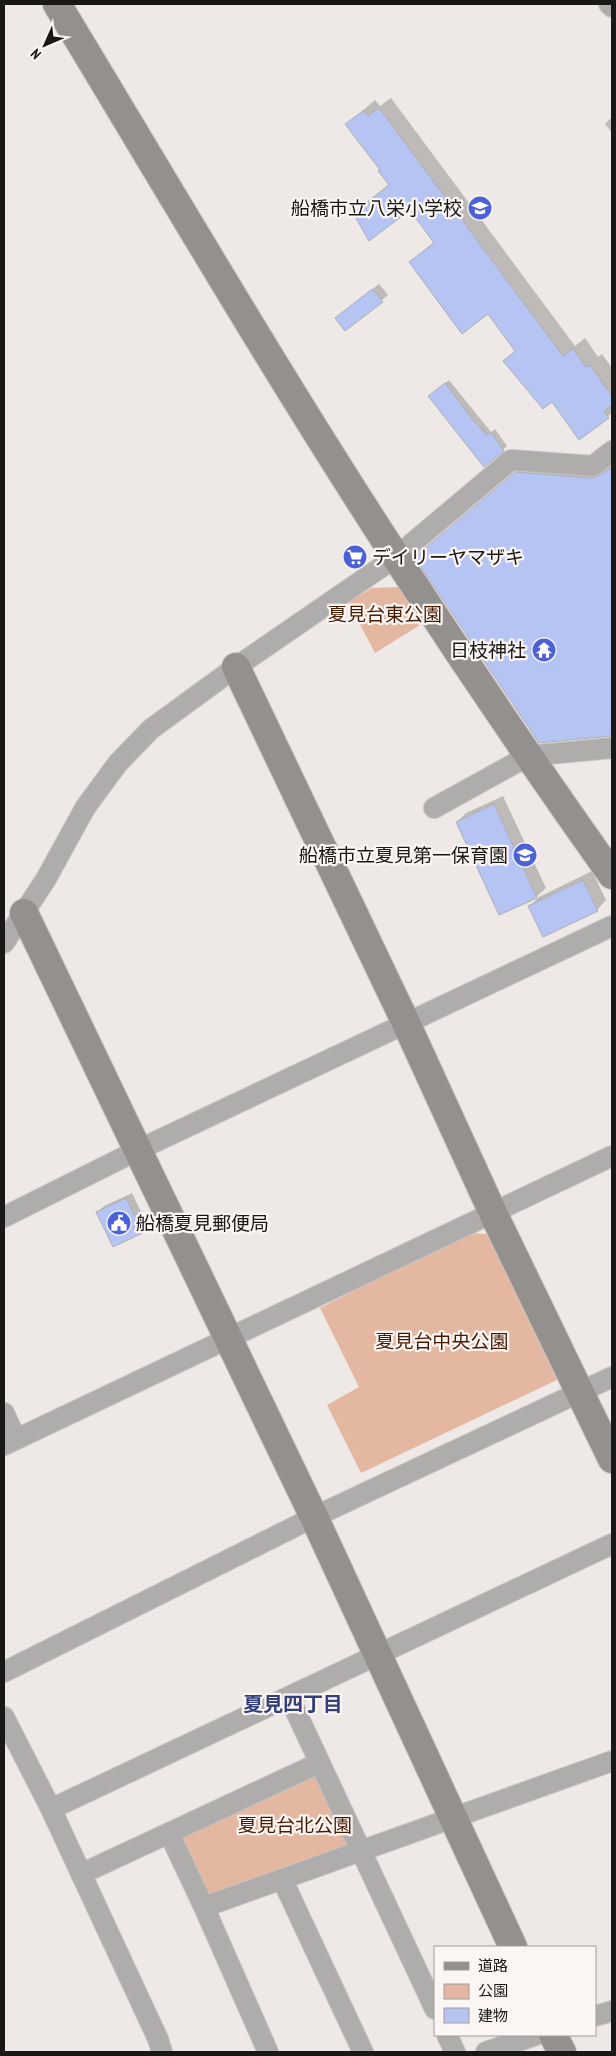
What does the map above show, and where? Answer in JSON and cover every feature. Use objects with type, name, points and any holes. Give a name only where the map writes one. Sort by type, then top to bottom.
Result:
[{"type":"street","points":[[57,4],[262,344],[396,557],[528,756],[612,875]]},
{"type":"street","points":[[609,4],[612,7]]},
{"type":"street","points":[[4,942],[24,913],[86,808],[118,764],[151,729],[236,667],[396,557],[510,460],[593,466],[612,451]]},
{"type":"street","points":[[236,667],[406,1023],[492,1213],[612,1459]]},
{"type":"street","points":[[434,808],[528,756],[612,748]]},
{"type":"street","points":[[24,913],[312,1513],[513,1946]]},
{"type":"street","points":[[4,1217],[138,1150],[612,926]]},
{"type":"street","points":[[4,1413],[10,1442],[612,1156]]},
{"type":"street","points":[[578,1388],[612,1365]]},
{"type":"street","points":[[4,1659],[578,1388],[612,1377]]},
{"type":"street","points":[[4,1672],[312,1513]]},
{"type":"street","points":[[51,1809],[612,1544]]},
{"type":"street","points":[[288,1697],[434,2007]]},
{"type":"street","points":[[4,1717],[51,1809],[158,2039],[162,2052]]},
{"type":"street","points":[[204,1907],[612,1761]]},
{"type":"street","points":[[81,1874],[319,1763]]},
{"type":"street","points":[[169,1833],[268,2052]]},
{"type":"street","points":[[282,1879],[363,2052]]},
{"type":"street","points":[[596,2016],[612,2011]]},
{"type":"street","points":[[447,2036],[455,2052]]},
{"type":"street","points":[[486,2052],[533,2036]]},
{"type":"street","points":[[554,2036],[562,2052]]},
{"type":"green space","name":"夏見台東公園","points":[[398,587],[425,622],[375,653],[348,602],[372,588]]},
{"type":"green space","name":"夏見台中央公園","points":[[466,1233],[488,1234],[559,1379],[361,1473],[327,1405],[359,1387],[320,1308]]},
{"type":"green space","name":"夏見台北公園","points":[[315,1773],[349,1846],[208,1900],[179,1836]]},
{"type":"building","points":[[379,108],[563,356],[573,349],[586,367],[590,365],[612,396],[612,405],[604,411],[609,418],[579,440],[552,402],[543,409],[503,361],[515,351],[488,314],[462,334],[409,262],[434,243],[410,210],[369,241],[353,213],[389,185],[345,124],[363,111],[368,116]]},
{"type":"building","points":[[372,289],[383,302],[345,331],[335,318]]},
{"type":"building","points":[[445,383],[472,419],[487,435],[491,432],[504,451],[484,467],[428,396]]},
{"type":"building","name":"日枝神社","points":[[612,469],[612,736],[539,743],[415,558],[515,472],[592,478]]},
{"type":"building","points":[[494,804],[537,898],[499,915],[456,822]]},
{"type":"building","points":[[583,880],[598,911],[543,937],[528,906]]},
{"type":"building","points":[[126,1198],[143,1233],[113,1247],[96,1212]]},
{"type":"place","name":"船橋市立八栄小学校","points":[[480,208]]},
{"type":"place","name":"デイリーヤマザキ","points":[[355,557]]},
{"type":"place","name":"日枝神社","points":[[544,650]]},
{"type":"place","name":"船橋市立夏見第一保育園","points":[[525,855]]},
{"type":"place","name":"船橋夏見郵便局","points":[[119,1223]]},
{"type":"district","name":"夏見四丁目","points":[[293,1704]]}]
